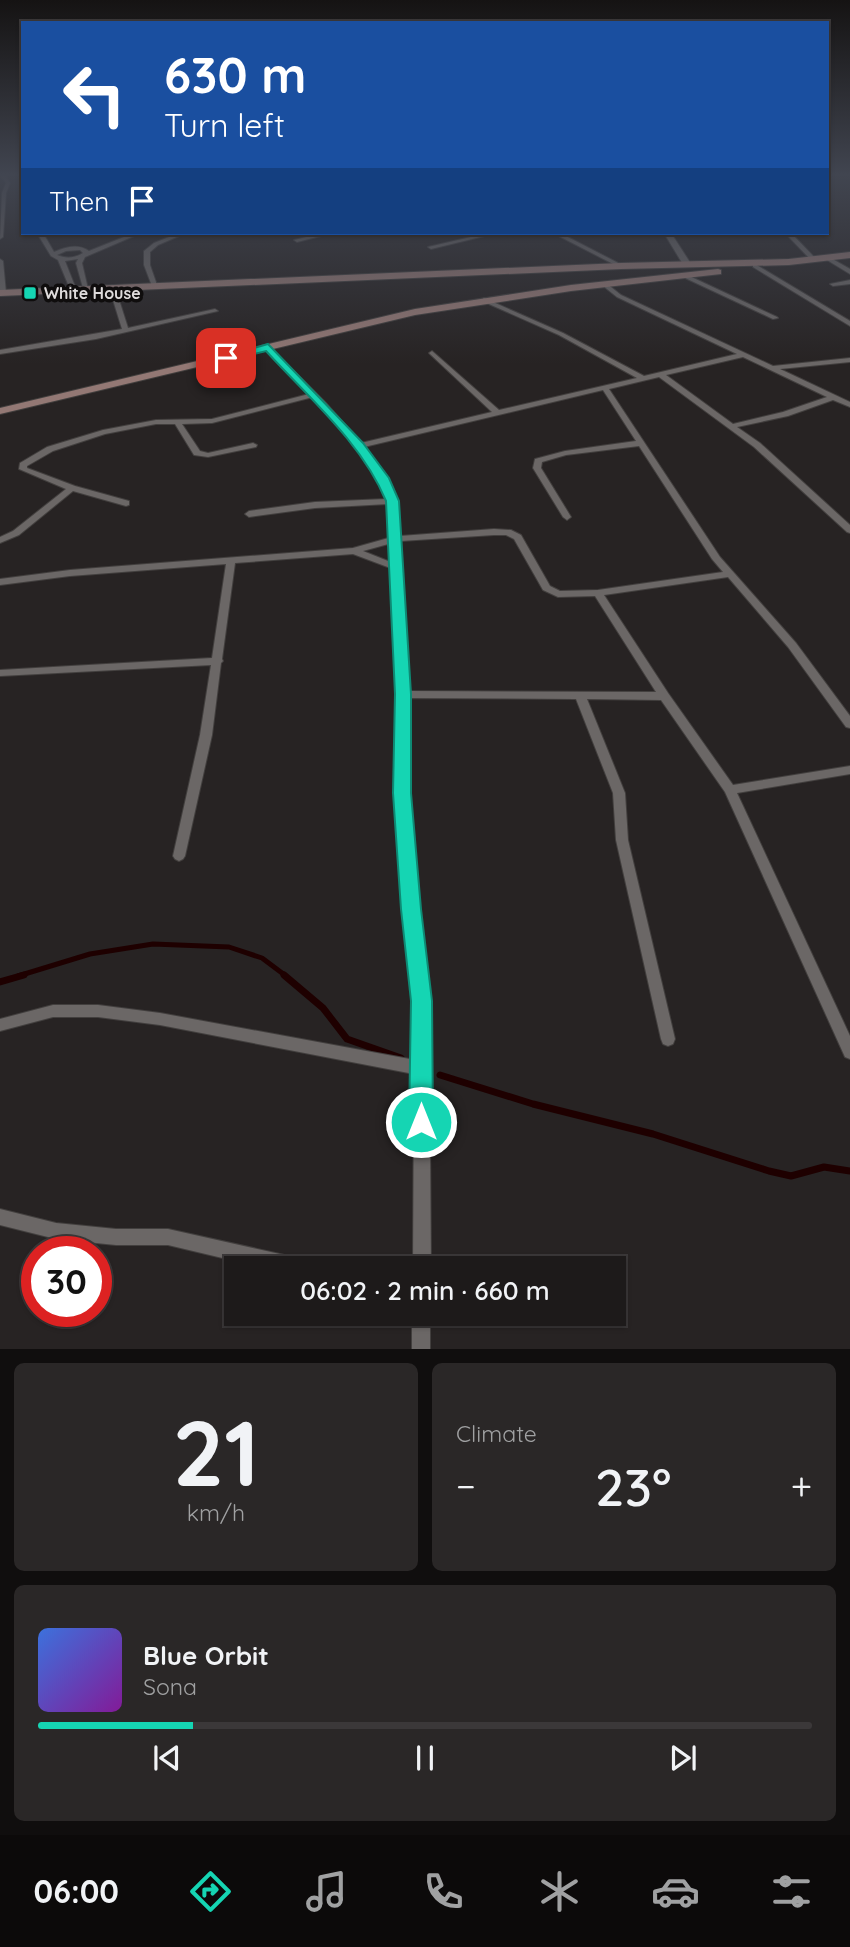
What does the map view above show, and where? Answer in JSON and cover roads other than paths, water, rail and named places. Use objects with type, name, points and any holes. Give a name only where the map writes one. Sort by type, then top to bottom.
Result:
[{"type":"main road","points":[[2,293],[85,285],[111,287],[621,266],[755,264],[850,256]]},
{"type":"main road","points":[[0,411],[415,312],[484,300],[685,276],[755,264]]},
{"type":"street","points":[[44,238],[53,255],[61,259],[83,256],[126,238]]},
{"type":"street","points":[[154,285],[147,265],[147,251],[171,238]]},
{"type":"street","points":[[297,240],[307,238]]},
{"type":"street","points":[[431,247],[472,238]]},
{"type":"street","points":[[566,238],[621,266]]},
{"type":"street","points":[[671,238],[687,264]]},
{"type":"street","points":[[793,238],[814,260]]},
{"type":"street","points":[[53,255],[60,250],[114,243]]},
{"type":"street","points":[[48,244],[86,251],[79,263],[85,285]]},
{"type":"street","points":[[61,259],[71,286]]},
{"type":"street","points":[[829,259],[850,272]]},
{"type":"street","points":[[0,261],[2,293]]},
{"type":"street","points":[[755,264],[850,324]]},
{"type":"street","points":[[685,276],[775,318]]},
{"type":"street","points":[[833,284],[850,282]]},
{"type":"street","points":[[604,284],[618,296],[850,405]]},
{"type":"street","points":[[111,287],[125,330]]},
{"type":"street","points":[[484,300],[573,339],[642,377]]},
{"type":"street","points":[[0,352],[215,311]]},
{"type":"street","points":[[268,347],[358,446],[383,478],[393,501],[403,694],[402,793],[411,909],[422,1001],[422,1256]]},
{"type":"street","points":[[432,353],[498,413]]},
{"type":"street","points":[[358,446],[743,355]]},
{"type":"street","points":[[773,368],[850,360]]},
{"type":"street","points":[[660,374],[780,465],[850,530]]},
{"type":"street","points":[[604,387],[706,544],[792,645],[850,724]]},
{"type":"street","points":[[126,503],[72,488],[23,469],[23,465],[50,449],[103,432],[156,422],[212,421],[312,395]]},
{"type":"street","points":[[732,426],[785,414],[835,397]]},
{"type":"street","points":[[178,423],[197,453],[208,455],[253,445]]},
{"type":"street","points":[[567,517],[537,468],[538,461],[565,453],[642,443]]},
{"type":"street","points":[[0,540],[16,533],[72,488]]},
{"type":"street","points":[[249,514],[315,505],[393,501]]},
{"type":"street","points":[[0,582],[354,551],[395,539],[508,532],[518,537],[549,591],[558,594],[598,593],[730,574]]},
{"type":"street","points":[[354,551],[398,568]]},
{"type":"street","points":[[179,856],[206,735],[231,560]]},
{"type":"street","points":[[598,593],[664,696],[730,790],[850,1052]]},
{"type":"street","points":[[0,673],[218,660]]},
{"type":"street","points":[[403,694],[664,696]]},
{"type":"street","points":[[580,696],[620,793],[622,840],[668,1039]]},
{"type":"street","points":[[730,790],[850,770]]},
{"type":"street","points":[[0,1025],[53,1011],[98,1011],[160,1019],[421,1068]]},
{"type":"street","points":[[0,1217],[56,1231],[116,1237],[168,1237],[251,1256]]},
{"type":"street","points":[[421,1326],[421,1349]]},
{"type":"waterway","points":[[18,976],[90,954],[153,944],[229,947],[262,958],[286,976]]},
{"type":"waterway","points":[[0,982],[24,975]]},
{"type":"waterway","points":[[284,975],[323,1008],[347,1039],[401,1058]]},
{"type":"waterway","points":[[440,1075],[533,1104],[653,1134],[769,1171],[791,1176],[824,1167],[850,1171]]},
{"type":"place","name":"White House","points":[[30,293]]}]
